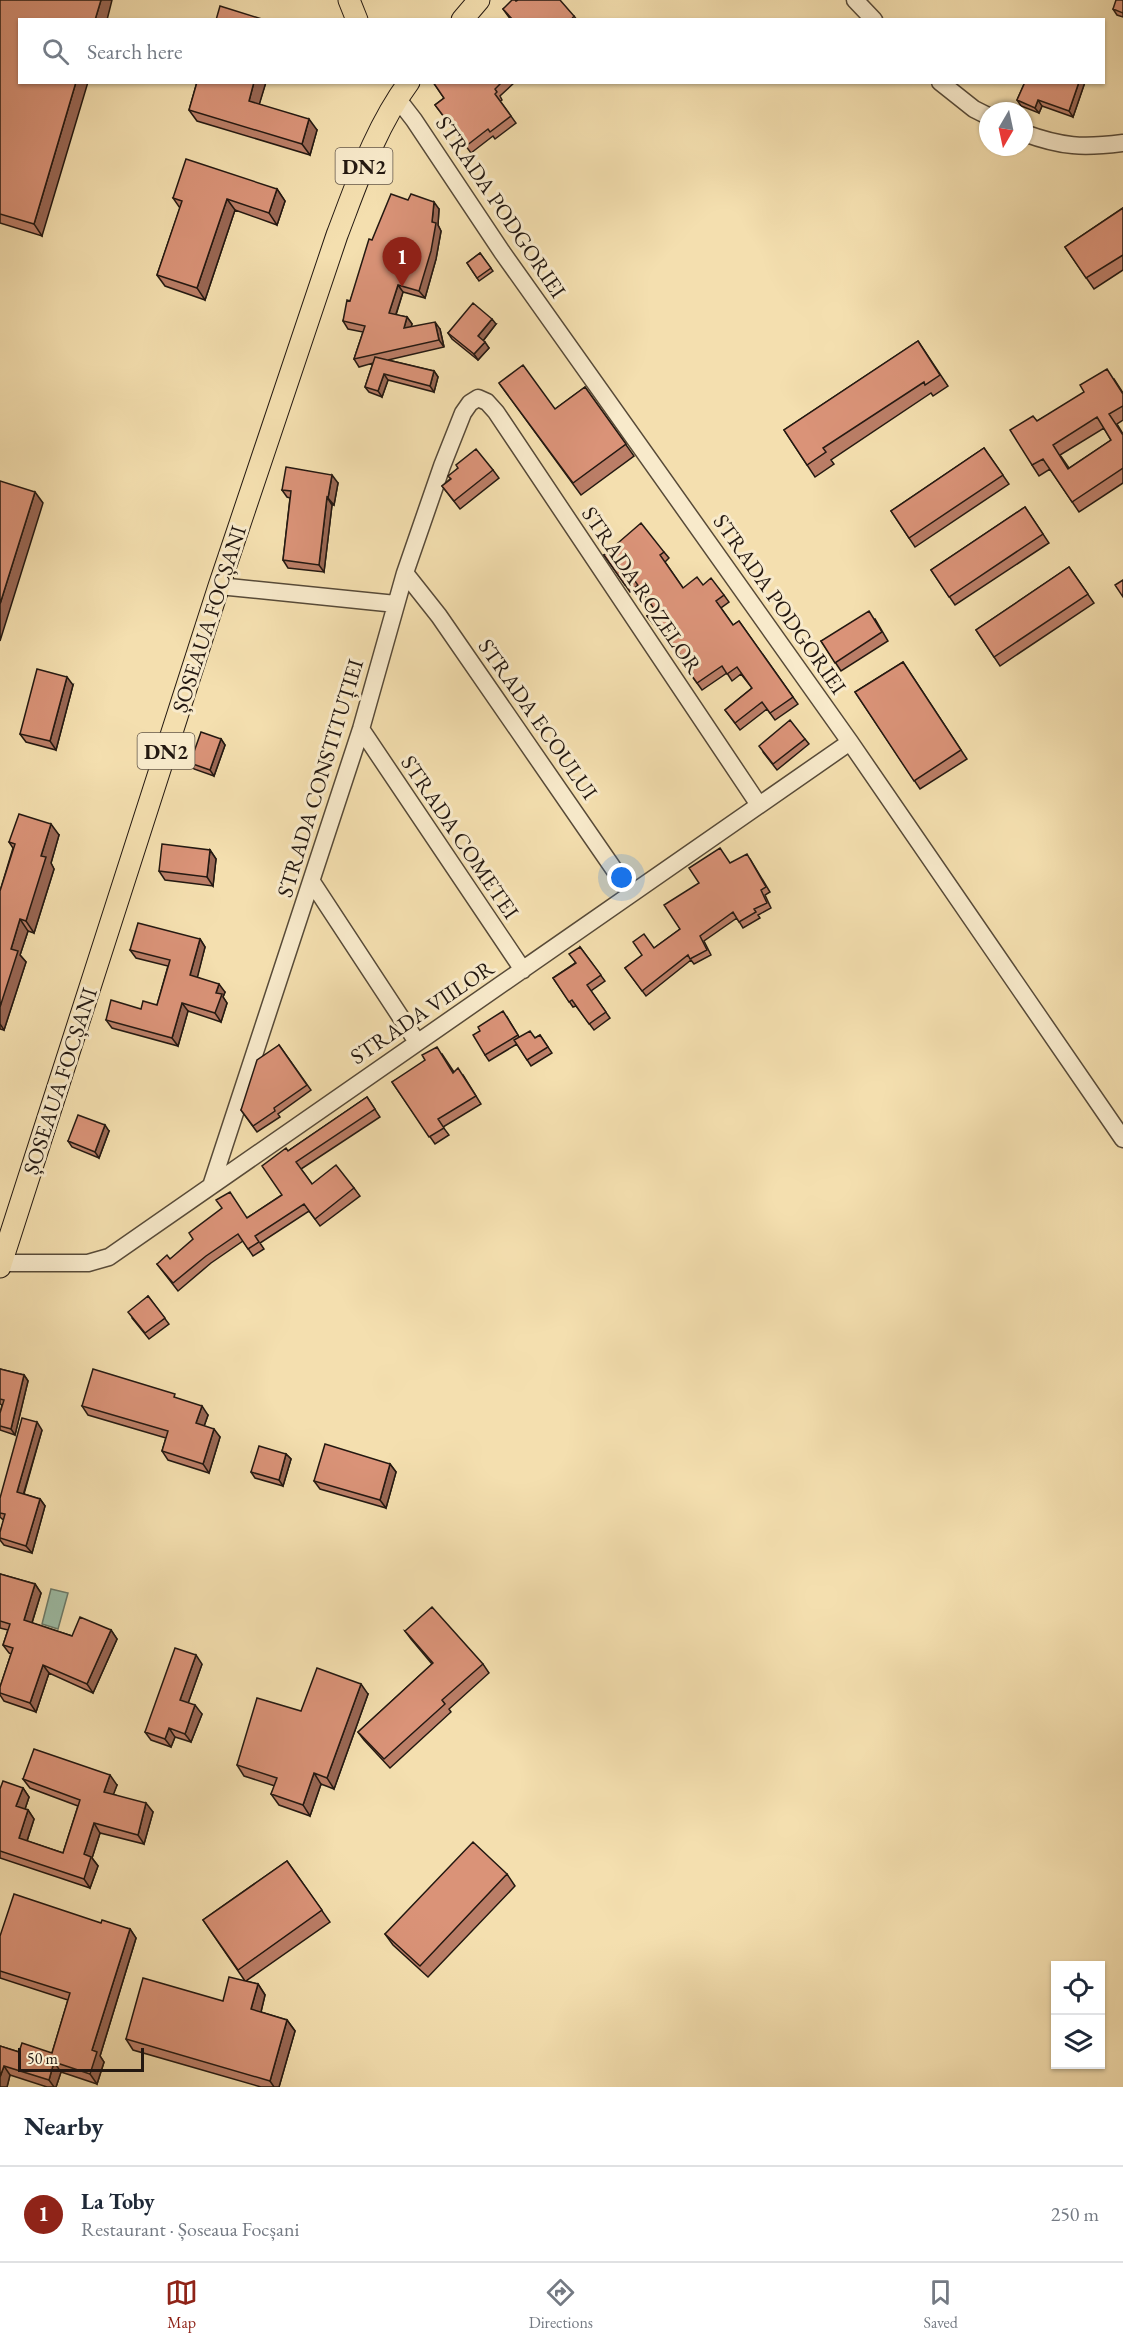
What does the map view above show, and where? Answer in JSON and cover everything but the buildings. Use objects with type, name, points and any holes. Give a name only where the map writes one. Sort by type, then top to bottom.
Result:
[{"type":"main road","points":[[348,0],[356,18]]},
{"type":"main road","points":[[464,18],[479,0]]},
{"type":"main road","name":"ȘOSEAUA FOCȘANI","points":[[1,1265],[219,586],[337,235],[362,170],[398,88]]},
{"type":"street","points":[[855,0],[872,18]]},
{"type":"street","points":[[943,84],[979,111]]},
{"type":"street","name":"STRADA PODGORIEI","points":[[398,88],[414,120],[509,262],[850,742],[1123,1138]]},
{"type":"street","points":[[1033,136],[1050,143],[1089,148],[1123,143]]},
{"type":"street","name":"STRADA CONSTITUȚIEI","points":[[211,1186],[312,882],[361,729],[405,573],[442,466],[463,413],[470,402],[478,398],[487,402]]},
{"type":"street","name":"STRADA ROZELOR","points":[[487,402],[503,422],[759,805]]},
{"type":"street","name":"STRADA ECOULUI","points":[[405,573],[439,616],[631,894]]},
{"type":"street","points":[[219,586],[396,604]]},
{"type":"street","name":"STRADA COMETEI","points":[[361,729],[523,970]]},
{"type":"street","name":"STRADA VIILOR","points":[[1,1265],[88,1263],[102,1260],[115,1253],[850,742]]},
{"type":"street","points":[[312,882],[417,1042]]},
{"type":"shaded area","points":[[51,1589],[68,1593],[58,1629],[42,1624]]},
{"type":"place","name":"La Toby","points":[[402,287]]}]
